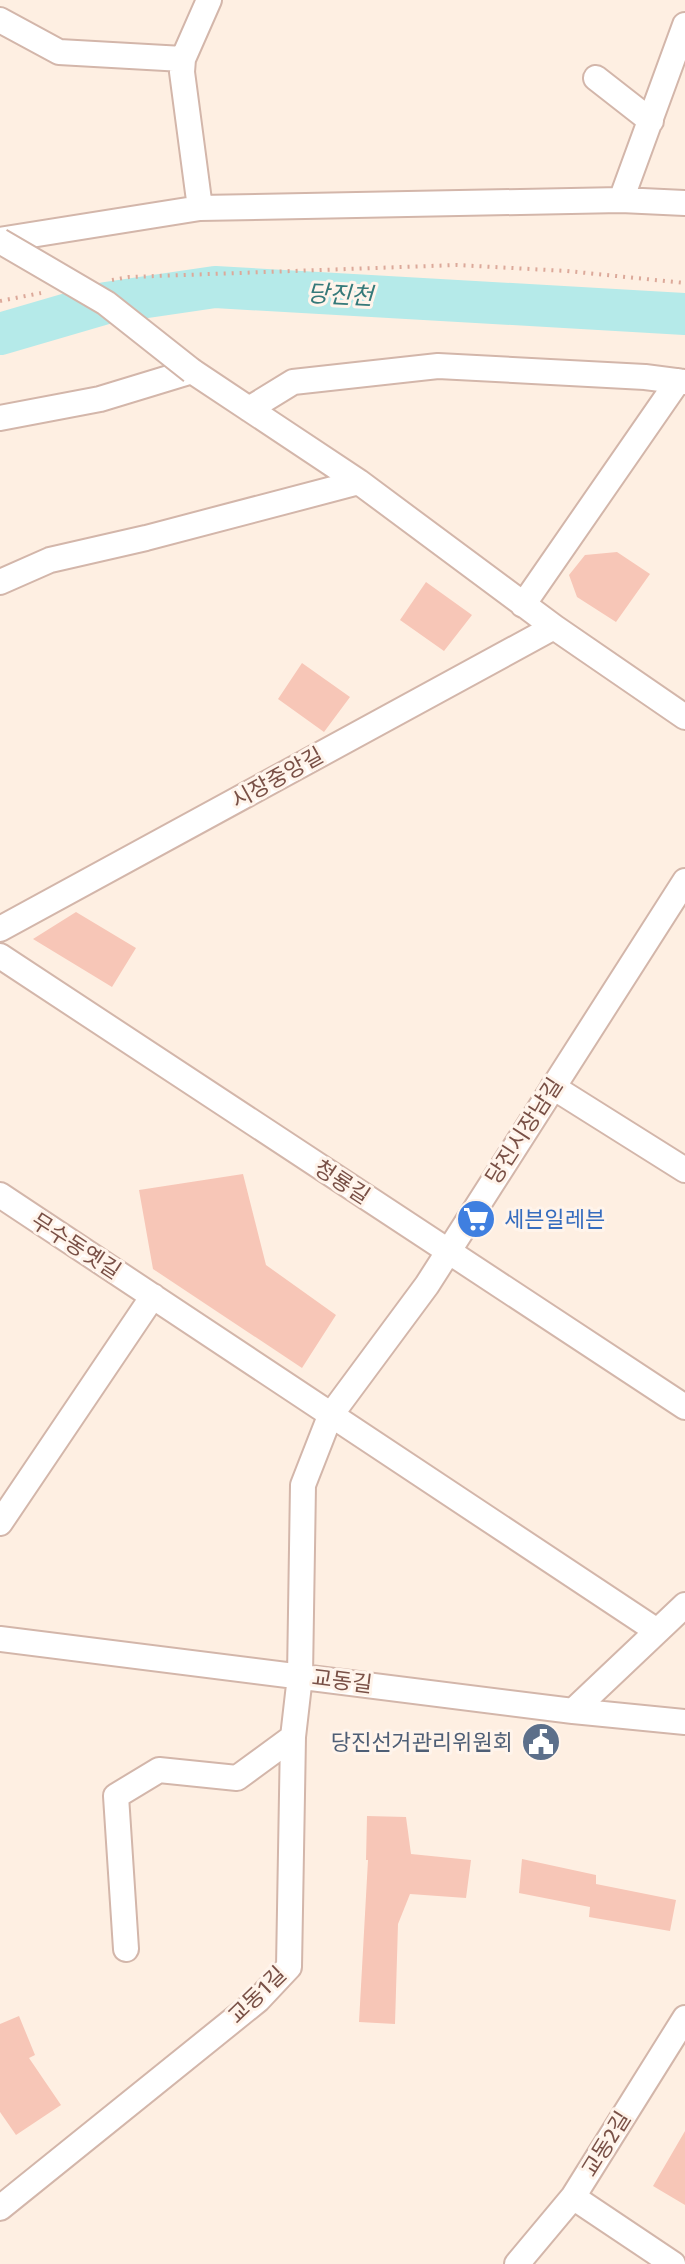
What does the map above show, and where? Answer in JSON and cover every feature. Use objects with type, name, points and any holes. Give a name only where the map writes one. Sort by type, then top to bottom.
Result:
[{"type":"street","points":[[200,208],[182,72],[183,59],[209,0]]},
{"type":"street","points":[[0,20],[59,52],[183,59]]},
{"type":"street","points":[[621,200],[685,25]]},
{"type":"street","points":[[596,78],[651,121]]},
{"type":"street","points":[[0,241],[200,208],[621,200],[685,203]]},
{"type":"street","points":[[0,241],[106,303],[192,371],[359,482],[523,605],[685,717]]},
{"type":"street","points":[[249,409],[293,382],[438,366],[682,382]]},
{"type":"street","points":[[0,418],[100,399],[192,371]]},
{"type":"street","points":[[523,605],[682,382]]},
{"type":"street","points":[[0,582],[50,560],[359,482]]},
{"type":"street","name":"시장중앙길","points":[[0,929],[554,627]]},
{"type":"street","name":"당진시장남길","points":[[300,1676],[303,1485],[330,1416],[427,1285],[685,881]]},
{"type":"street","name":"청룡길","points":[[4,967],[685,1407]]},
{"type":"street","points":[[553,1087],[685,1170]]},
{"type":"street","name":"무수동옛길","points":[[0,1195],[153,1296]]},
{"type":"street","points":[[0,1523],[153,1296],[657,1631]]},
{"type":"street","points":[[573,1711],[685,1605]]},
{"type":"street","name":"교동길","points":[[0,1639],[573,1711],[685,1722]]},
{"type":"street","name":"교동1길","points":[[0,2208],[258,2000],[289,1967],[293,1737],[300,1676]]},
{"type":"street","points":[[126,1949],[116,1796],[159,1770],[237,1778],[293,1737]]},
{"type":"street","name":"교동2길","points":[[517,2264],[573,2197],[685,2018]]},
{"type":"street","points":[[573,2197],[673,2264]]},
{"type":"path","points":[[100,282],[129,277],[457,265],[567,271],[685,283]]},
{"type":"path","points":[[0,301],[43,293]]},
{"type":"building","points":[[617,552],[650,574],[616,622],[577,597],[569,575],[585,555]]},
{"type":"building","points":[[426,582],[472,615],[444,651],[400,620]]},
{"type":"building","points":[[302,663],[350,697],[324,732],[278,699]]},
{"type":"building","points":[[76,912],[136,948],[112,987],[33,939]]},
{"type":"building","points":[[243,1174],[266,1265],[336,1315],[302,1368],[153,1269],[139,1190]]},
{"type":"building","points":[[367,1816],[406,1817],[411,1854],[471,1860],[466,1898],[410,1894],[398,1924],[395,2024],[359,2022],[368,1860]]},
{"type":"building","points":[[522,1859],[596,1875],[596,1884],[676,1900],[670,1931],[589,1917],[590,1907],[519,1893]]},
{"type":"building","points":[[19,2016],[35,2055],[29,2058],[61,2105],[16,2135],[0,2112],[0,2024]]},
{"type":"building","points":[[685,2131],[685,2205],[653,2186]]},
{"type":"waterway","name":"당진천","points":[[0,334],[106,303],[215,287],[685,314]]},
{"type":"place","name":"세븐일레븐","points":[[476,1219]]},
{"type":"place","name":"당진선거관리위원회","points":[[541,1742]]}]
